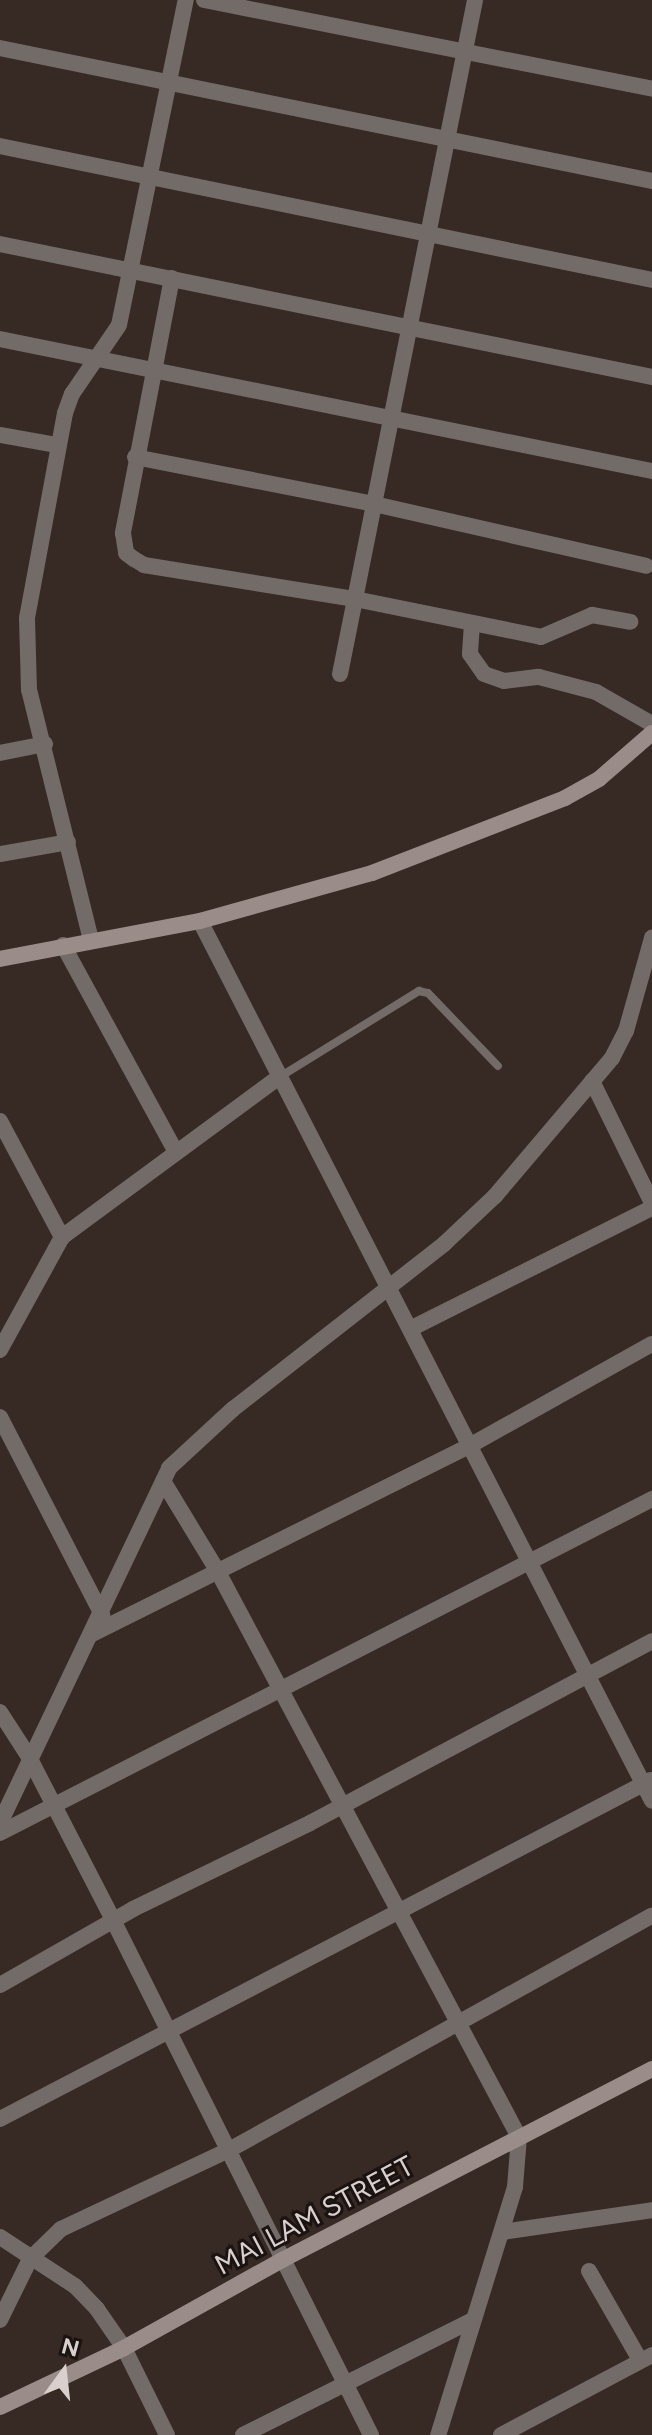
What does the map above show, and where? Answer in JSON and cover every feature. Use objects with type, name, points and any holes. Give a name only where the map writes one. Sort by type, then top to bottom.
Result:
[{"type":"street","points":[[91,940],[45,744],[29,690],[25,645],[57,445],[72,394],[119,325],[186,0]]},
{"type":"street","points":[[204,0],[652,89]]},
{"type":"street","points":[[340,674],[475,0]]},
{"type":"street","points":[[0,48],[652,181]]},
{"type":"street","points":[[0,146],[652,280]]},
{"type":"street","points":[[0,244],[652,377]]},
{"type":"street","points":[[172,278],[135,457],[123,543],[134,559],[144,565],[355,599],[541,637],[592,615],[630,622]]},
{"type":"street","points":[[0,339],[652,471]]},
{"type":"street","points":[[0,435],[57,445]]},
{"type":"street","points":[[135,457],[374,504],[646,566]]},
{"type":"street","points":[[472,624],[470,654],[484,674],[504,681],[539,677],[596,692],[652,724]]},
{"type":"street","points":[[0,959],[200,921],[372,873],[524,815],[599,779],[652,733]]},
{"type":"street","points":[[0,753],[45,744]]},
{"type":"street","points":[[0,854],[68,842]]},
{"type":"street","points":[[200,921],[278,1078],[412,1328],[529,1564],[648,1782],[652,1801]]},
{"type":"street","points":[[0,1823],[29,1757],[102,1615],[163,1481],[178,1458],[233,1409],[479,1212],[592,1081],[626,1031],[652,938]]},
{"type":"street","points":[[63,945],[175,1150]]},
{"type":"street","points":[[0,1350],[62,1237],[175,1150],[278,1078]]},
{"type":"street","points":[[412,1328],[652,1206],[592,1081]]},
{"type":"street","points":[[0,1121],[62,1237]]},
{"type":"street","points":[[92,1634],[471,1445],[652,1344]]},
{"type":"street","points":[[0,1417],[102,1615]]},
{"type":"street","points":[[163,1481],[217,1570],[339,1806],[401,1913],[519,2137],[520,2160],[502,2232],[471,2321],[438,2435]]},
{"type":"street","points":[[0,1833],[277,1688],[529,1564],[652,1499]]},
{"type":"street","points":[[0,1985],[114,1922],[652,1641]]},
{"type":"street","points":[[0,1712],[29,1757],[114,1922],[371,2435]]},
{"type":"street","points":[[0,2119],[648,1782]]},
{"type":"street","points":[[0,2320],[30,2259],[61,2229],[229,2150],[652,1916]]},
{"type":"street","name":"MAI LAM STREET","points":[[0,2407],[124,2348],[284,2259],[652,2069]]},
{"type":"street","points":[[502,2232],[652,2210]]},
{"type":"street","points":[[0,2237],[75,2286],[124,2348],[167,2435]]},
{"type":"street","points":[[501,2435],[646,2358],[589,2271]]},
{"type":"street","points":[[243,2435],[471,2321]]},
{"type":"lane","points":[[278,1078],[419,991],[428,993],[498,1066]]}]
